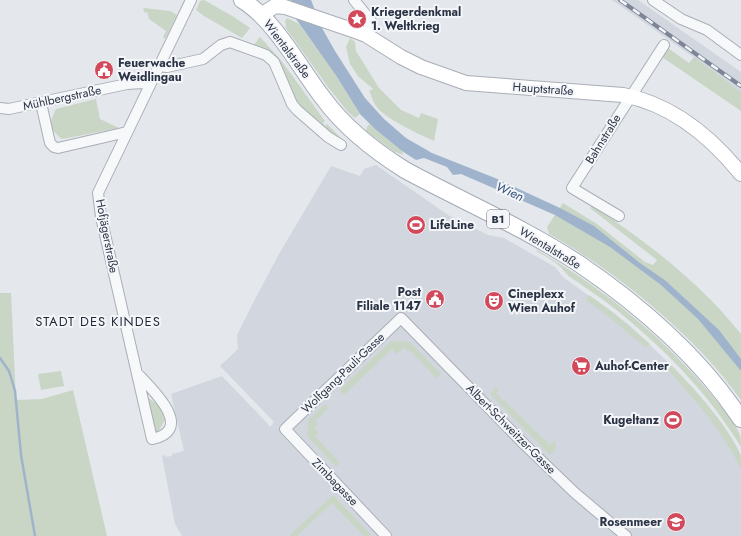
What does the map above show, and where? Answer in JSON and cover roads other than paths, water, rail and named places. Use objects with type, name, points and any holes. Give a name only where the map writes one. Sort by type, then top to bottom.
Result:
[{"type":"main road","name":"B1","points":[[242,0],[261,16]]},
{"type":"main road","name":"Hauptstraße","points":[[261,16],[276,6],[285,7],[366,35],[401,57],[421,67],[466,83],[631,96],[652,103],[686,122],[714,144],[741,174]]},
{"type":"main road","name":"Wientalstraße","points":[[261,16],[276,33],[323,98],[361,140],[405,170],[532,236],[577,263],[638,307],[677,343],[714,383],[741,419]]},
{"type":"street","points":[[150,85],[191,0]]},
{"type":"street","points":[[354,0],[371,20],[366,35]]},
{"type":"street","points":[[653,0],[681,19],[707,30],[741,55]]},
{"type":"street","points":[[159,66],[167,67],[197,61],[208,56],[225,43],[230,42],[266,55],[274,62],[296,110],[328,137],[342,144]]},
{"type":"street","name":"Bahnstraße","points":[[619,216],[572,188],[664,45]]},
{"type":"street","name":"Mühlbergstraße","points":[[0,108],[9,109],[41,103],[127,84],[143,83],[150,85]]},
{"type":"street","name":"Hofjägerstraße","points":[[136,373],[159,396],[171,419],[169,429],[161,437],[152,440],[136,373],[101,217],[98,193],[150,85]]},
{"type":"street","points":[[41,103],[50,143],[58,148],[127,132]]},
{"type":"street","name":"Wolfgang-Pauli-Gasse","points":[[285,429],[401,318]]},
{"type":"street","name":"Albert-Schweitzer-Gasse","points":[[401,318],[524,444],[575,493],[621,534]]},
{"type":"street","name":"Zimbagasse","points":[[285,429],[386,536]]},
{"type":"water","name":"Wien","points":[[291,0],[311,0],[322,28],[365,98],[384,119],[406,138],[432,153],[495,178],[560,208],[594,226],[640,263],[666,281],[719,330],[741,359],[741,371],[698,319],[661,285],[610,247],[555,215],[461,174],[453,175],[447,167],[424,158],[416,160],[402,151],[375,129],[360,114],[337,77],[296,19]]},
{"type":"waterway","points":[[0,358],[9,371],[15,391],[21,455],[35,536]]},
{"type":"railway","points":[[620,0],[741,86]]},
{"type":"place","name":"Kriegerdenkmal 1. Weltkrieg","points":[[357,19]]},
{"type":"place","name":"Feuerwache Weidlingau","points":[[104,70]]},
{"type":"place","name":"LifeLine","points":[[416,225]]},
{"type":"place","name":"Post Filiale 1147","points":[[435,299]]},
{"type":"place","name":"Cineplexx Wien Auhof","points":[[494,301]]},
{"type":"place","name":"Auhof-Center","points":[[581,366]]},
{"type":"place","name":"Kugeltanz","points":[[673,420]]},
{"type":"place","name":"Rosenmeer","points":[[676,522]]},
{"type":"district","name":"STADT DES KINDES","points":[[98,321]]}]
